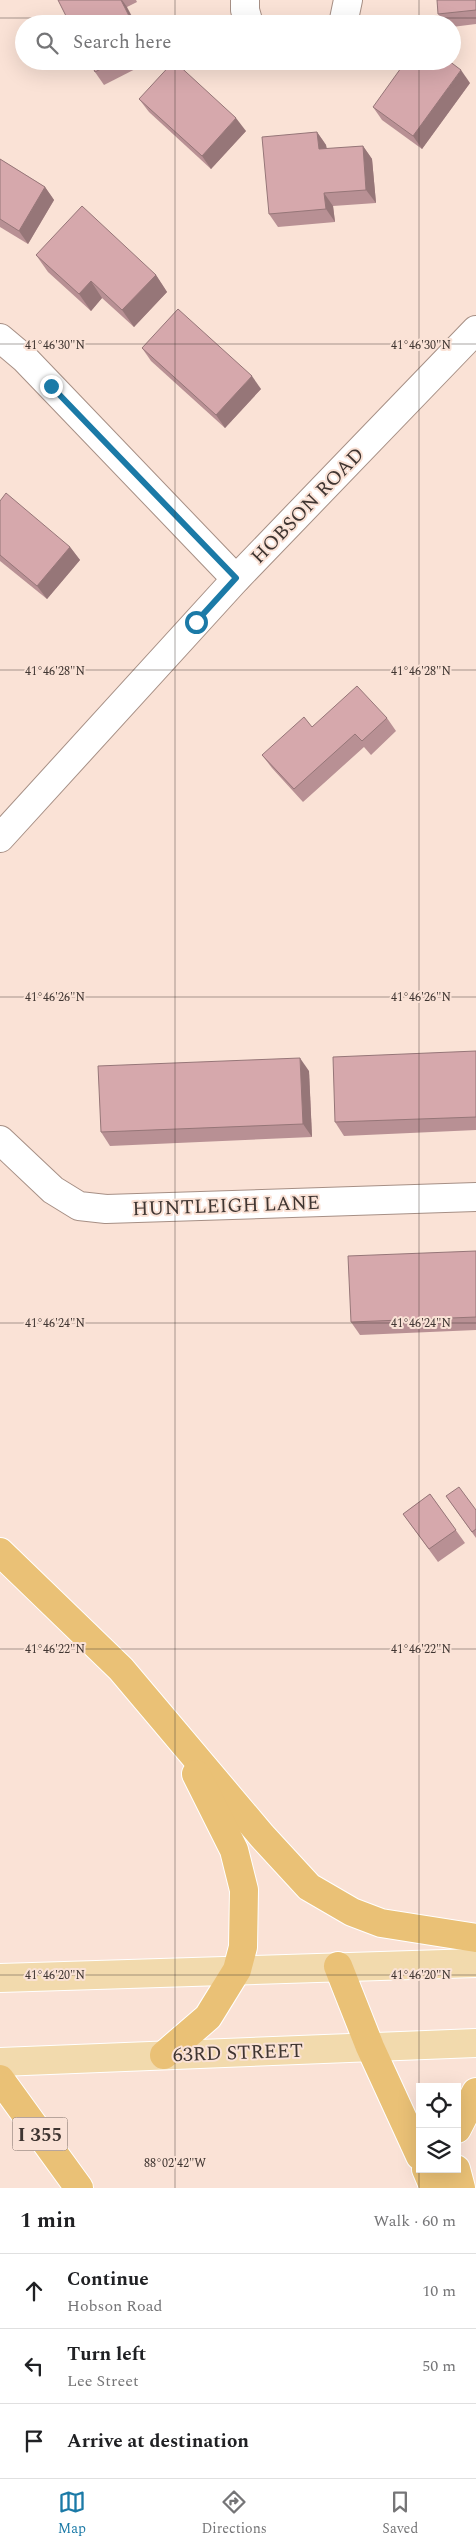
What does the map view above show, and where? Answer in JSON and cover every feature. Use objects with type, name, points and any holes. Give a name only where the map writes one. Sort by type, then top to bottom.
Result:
[{"type":"highway","points":[[0,1552],[121,1669],[262,1836],[309,1887],[352,1912],[381,1923],[476,1938]]},
{"type":"highway","points":[[164,2055],[208,2017],[237,1970],[243,1947],[244,1890],[234,1850],[177,1735]]},
{"type":"highway","points":[[338,1966],[370,2047],[416,2147]]},
{"type":"highway","name":"I 355","points":[[0,2079],[79,2188]]},
{"type":"highway","points":[[458,2128],[476,2092]]},
{"type":"highway","points":[[428,2173],[434,2188]]},
{"type":"highway","points":[[457,2173],[461,2188]]},
{"type":"main road","points":[[0,1978],[476,1963]]},
{"type":"main road","name":"63RD STREET","points":[[0,2062],[476,2043]]},
{"type":"street","points":[[245,0],[246,15]]},
{"type":"street","points":[[345,15],[348,0]]},
{"type":"street","name":"HOBSON ROAD","points":[[0,838],[236,578],[476,330]]},
{"type":"street","points":[[0,338],[25,359],[236,578]]},
{"type":"street","name":"HUNTLEIGH LANE","points":[[0,1140],[53,1190],[79,1206],[106,1209],[476,1198]]},
{"type":"building","points":[[58,0],[121,0],[128,15],[66,15]]},
{"type":"building","points":[[437,0],[476,0],[476,10],[438,14]]},
{"type":"building","points":[[166,70],[184,70],[236,118],[202,156],[139,99]]},
{"type":"building","points":[[400,70],[461,70],[413,136],[373,107]]},
{"type":"building","points":[[317,132],[319,149],[363,146],[366,190],[324,193],[326,209],[269,214],[262,137]]},
{"type":"building","points":[[0,159],[45,187],[19,231],[0,219]]},
{"type":"building","points":[[82,206],[156,275],[122,310],[91,281],[79,294],[36,255]]},
{"type":"building","points":[[178,309],[252,376],[216,415],[142,348]]},
{"type":"building","points":[[6,493],[70,547],[37,586],[0,555],[0,501]]},
{"type":"building","points":[[357,686],[387,718],[362,741],[355,734],[294,789],[262,755],[304,717],[312,727]]},
{"type":"building","points":[[476,1051],[476,1117],[335,1122],[333,1057]]},
{"type":"building","points":[[300,1058],[303,1124],[101,1132],[98,1066]]},
{"type":"building","points":[[476,1251],[476,1317],[351,1322],[348,1256]]},
{"type":"building","points":[[459,1487],[476,1510],[476,1529],[472,1532],[446,1496]]},
{"type":"building","points":[[430,1494],[456,1530],[429,1549],[403,1514]]},
{"type":"route","points":[[51,386],[236,578],[196,622]]}]
